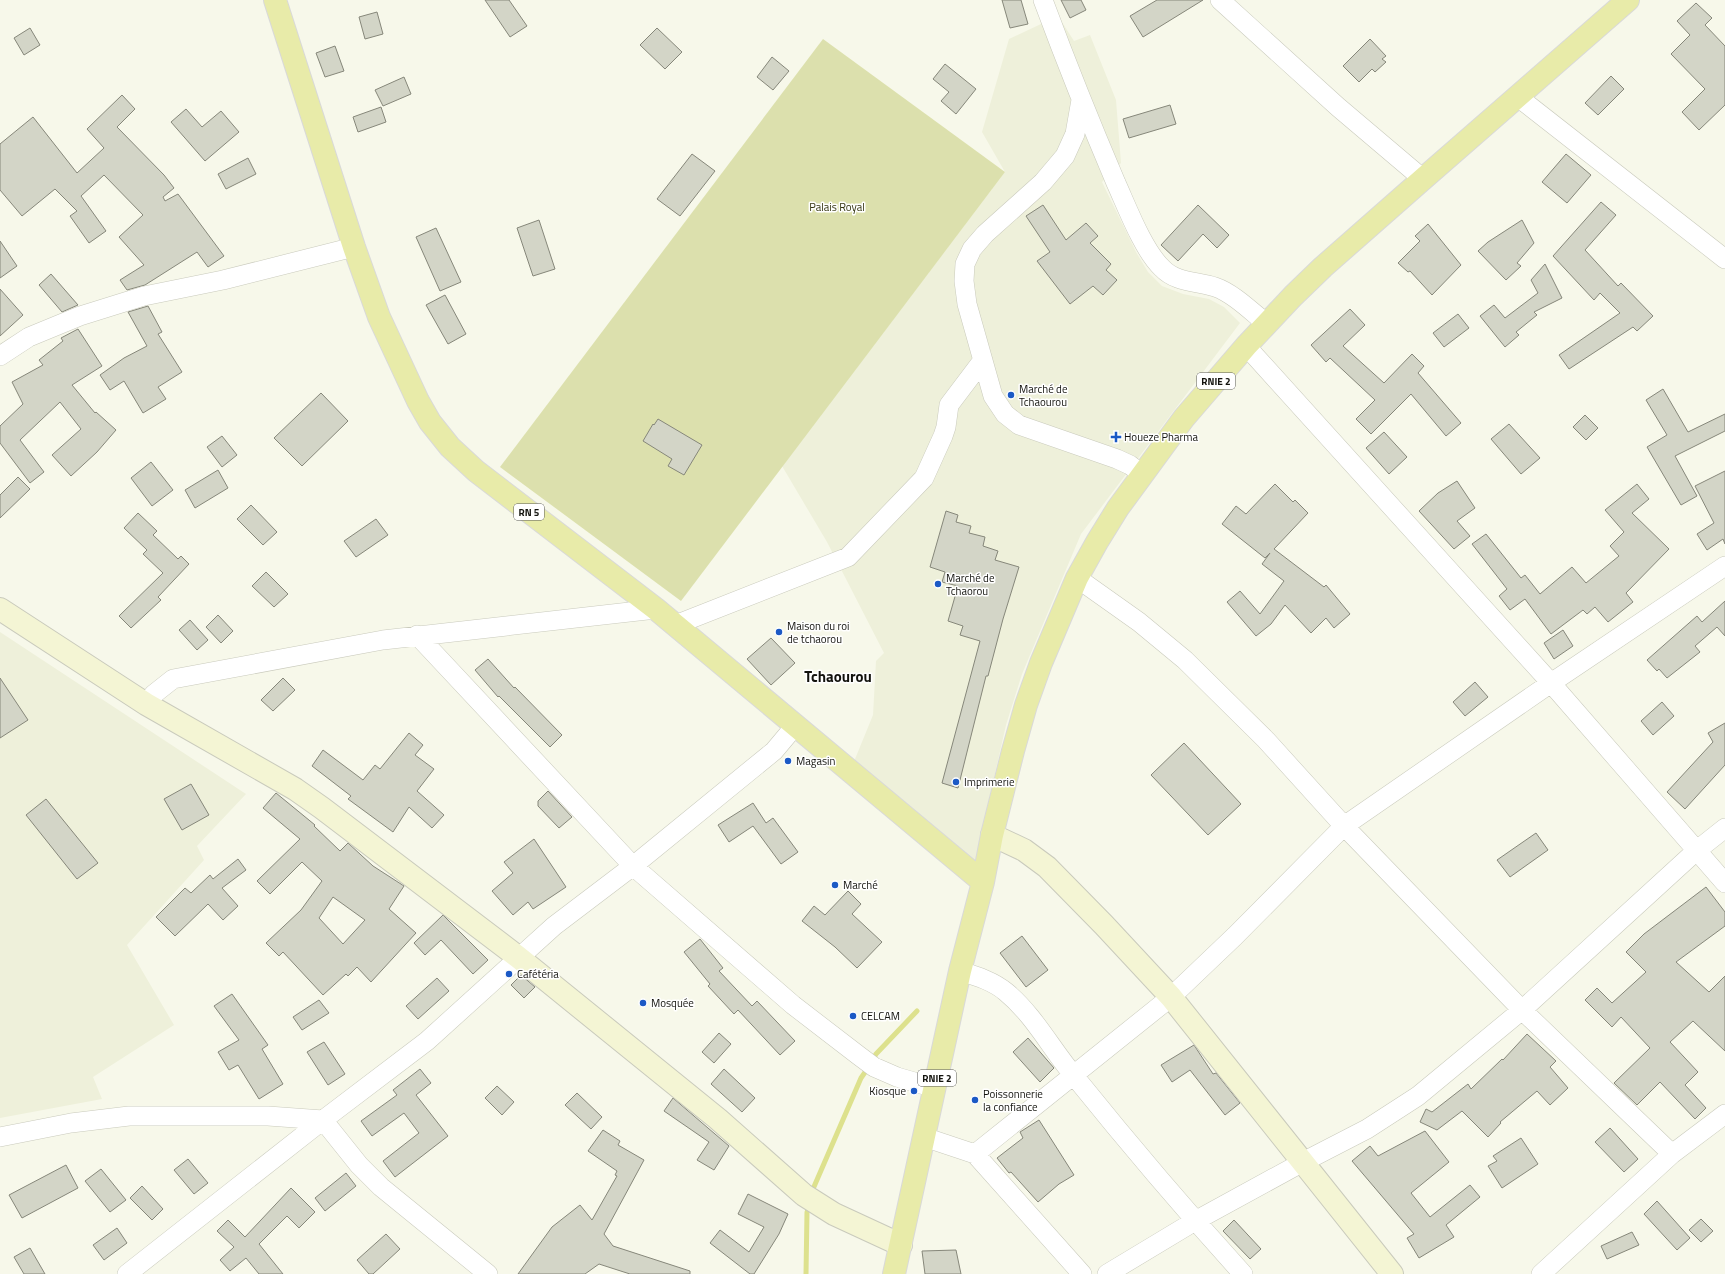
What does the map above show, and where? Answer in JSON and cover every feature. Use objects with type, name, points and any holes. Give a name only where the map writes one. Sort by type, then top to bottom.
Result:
[{"type":"main road","name":"RN 5","points":[[275,0],[354,247],[379,317],[418,401],[430,422],[450,447],[476,471],[656,609],[983,882]]},
{"type":"main road","name":"RNIE 2","points":[[894,1274],[960,971],[983,882],[992,835],[1026,705],[1041,663],[1077,578],[1118,508],[1142,474],[1184,418],[1246,346],[1323,267],[1628,0]]},
{"type":"street","points":[[1043,0],[1081,100],[1127,207],[1151,255],[1162,269],[1174,278],[1216,287],[1228,294],[1267,324]]},
{"type":"street","points":[[1220,0],[1338,107],[1423,179]]},
{"type":"street","points":[[1518,97],[1725,259]]},
{"type":"street","points":[[1081,100],[1075,134],[1065,156],[1043,182],[986,234],[972,249],[965,264],[964,281],[967,304],[993,396],[1005,414],[1019,425],[1117,459],[1130,465],[1142,474]]},
{"type":"street","points":[[0,356],[29,337],[43,331],[80,316],[144,296],[224,280],[354,247]]},
{"type":"street","points":[[1246,346],[1551,683],[1696,851],[1725,882]]},
{"type":"street","points":[[675,625],[848,557],[924,478],[943,436],[946,427],[949,405],[983,360]]},
{"type":"street","points":[[975,1154],[1171,997],[1235,936],[1344,826],[1551,683],[1725,566]]},
{"type":"street","points":[[1077,578],[1139,622],[1185,660],[1266,740],[1344,826],[1522,1010],[1672,1154]]},
{"type":"street","points":[[0,609],[146,704],[295,789],[322,808],[518,957],[718,1119],[804,1195],[834,1214],[901,1245]]},
{"type":"street","points":[[146,704],[158,690],[173,680],[383,640],[656,609]]},
{"type":"street","points":[[417,635],[633,866],[793,1005],[874,1067],[897,1077],[935,1088]]},
{"type":"street","points":[[127,1274],[323,1120],[427,1041],[518,957],[589,898],[633,866],[774,750],[795,726]]},
{"type":"street","points":[[1107,1274],[1195,1221],[1367,1129],[1418,1096],[1522,1010],[1696,851],[1725,828]]},
{"type":"street","points":[[992,835],[1024,850],[1047,867],[1104,924],[1171,997],[1392,1274]]},
{"type":"street","points":[[960,971],[985,980],[1005,991],[1021,1006],[1074,1076],[1195,1221],[1243,1274]]},
{"type":"street","points":[[1541,1274],[1672,1154],[1725,1114]]},
{"type":"street","points":[[0,1137],[70,1123],[129,1116],[268,1116],[323,1120],[359,1165],[381,1187],[488,1274]]},
{"type":"street","points":[[924,1137],[975,1154],[1082,1274]]},
{"type":"shaded area","name":"Marché de Tchaourou","points":[[1058,16],[1074,41],[1090,35],[1116,100],[1121,163],[1102,182],[1136,252],[1148,272],[1162,286],[1183,294],[1209,299],[1224,307],[1240,323],[1081,534],[1022,674],[1006,725],[975,862],[853,764],[873,715],[876,661],[884,653],[827,542],[782,466],[1005,172],[982,132],[1009,39]]},
{"type":"shaded area","points":[[0,632],[246,794],[197,846],[204,860],[127,945],[174,1025],[93,1077],[102,1099],[0,1118]]},
{"type":"green space","name":"Palais Royal","points":[[823,39],[1005,172],[681,601],[500,467]]},
{"type":"building","points":[[485,0],[509,0],[527,26],[510,37]]},
{"type":"building","points":[[1002,0],[1021,0],[1028,24],[1010,28]]},
{"type":"building","points":[[1061,0],[1081,0],[1086,10],[1070,18]]},
{"type":"building","points":[[1157,0],[1203,0],[1143,37],[1130,16]]},
{"type":"building","points":[[1696,3],[1712,18],[1705,25],[1725,46],[1725,105],[1699,130],[1682,112],[1705,89],[1671,54],[1690,35],[1677,21]]},
{"type":"building","points":[[377,12],[383,34],[365,39],[359,17]]},
{"type":"building","points":[[30,28],[40,45],[24,55],[14,38]]},
{"type":"building","points":[[657,28],[682,52],[665,69],[640,45]]},
{"type":"building","points":[[1370,39],[1386,56],[1382,59],[1386,62],[1375,72],[1372,69],[1359,82],[1343,66]]},
{"type":"building","points":[[335,46],[344,71],[325,77],[316,53]]},
{"type":"building","points":[[772,57],[789,71],[773,90],[757,77]]},
{"type":"building","points":[[945,64],[976,89],[956,114],[941,101],[949,92],[933,79]]},
{"type":"building","points":[[1611,76],[1624,89],[1598,115],[1585,103]]},
{"type":"building","points":[[404,77],[411,94],[383,106],[375,90]]},
{"type":"building","points":[[122,95],[135,109],[117,127],[164,175],[174,188],[163,197],[165,201],[178,194],[224,256],[208,267],[197,252],[145,285],[127,290],[120,280],[144,265],[119,237],[143,215],[104,175],[81,196],[106,231],[89,243],[70,216],[77,211],[55,189],[22,216],[0,190],[0,144],[33,117],[77,173],[104,148],[87,129]]},
{"type":"building","points":[[1170,105],[1176,124],[1129,138],[1123,119]]},
{"type":"building","points":[[381,107],[386,122],[358,132],[353,117]]},
{"type":"building","points":[[186,109],[202,127],[221,111],[239,132],[205,161],[171,122]]},
{"type":"building","points":[[692,154],[715,171],[680,216],[657,199]]},
{"type":"building","points":[[1566,154],[1591,175],[1567,203],[1542,182]]},
{"type":"building","points":[[248,158],[256,174],[226,189],[218,174]]},
{"type":"building","points":[[1601,202],[1616,215],[1585,250],[1618,286],[1621,283],[1653,316],[1637,331],[1633,327],[1569,369],[1559,355],[1620,313],[1600,293],[1594,300],[1553,256]]},
{"type":"building","points":[[1043,205],[1066,240],[1086,223],[1098,236],[1090,243],[1111,264],[1106,270],[1117,280],[1103,295],[1093,286],[1070,304],[1037,261],[1050,252],[1026,216]]},
{"type":"building","points":[[1198,205],[1229,235],[1217,248],[1203,234],[1178,261],[1161,245]]},
{"type":"building","points":[[539,220],[555,269],[533,276],[517,228]]},
{"type":"building","points":[[1522,220],[1534,243],[1517,263],[1521,266],[1506,280],[1478,251],[1488,242]]},
{"type":"building","points":[[1428,224],[1461,265],[1432,295],[1410,271],[1408,272],[1398,263],[1420,241],[1415,236]]},
{"type":"building","points":[[436,228],[461,282],[440,291],[416,237]]},
{"type":"building","points":[[0,241],[17,266],[0,278]]},
{"type":"building","points":[[1545,264],[1562,298],[1534,312],[1537,315],[1516,332],[1519,335],[1505,347],[1480,316],[1494,305],[1505,318],[1538,293],[1531,280]]},
{"type":"building","points":[[51,274],[78,305],[62,312],[39,285]]},
{"type":"building","points":[[0,289],[23,315],[0,336]]},
{"type":"building","points":[[445,295],[466,334],[448,344],[426,305]]},
{"type":"building","points":[[148,306],[162,332],[158,334],[182,372],[158,387],[166,399],[143,413],[124,381],[110,390],[100,375],[124,358],[147,346],[128,312]]},
{"type":"building","points":[[1350,309],[1365,325],[1343,346],[1384,383],[1412,354],[1424,366],[1418,373],[1461,423],[1446,436],[1411,394],[1371,434],[1356,419],[1375,400],[1330,358],[1326,362],[1311,345]]},
{"type":"building","points":[[1458,314],[1469,328],[1444,347],[1433,333]]},
{"type":"building","points":[[78,329],[102,366],[72,385],[95,413],[96,412],[116,430],[97,452],[71,476],[52,455],[81,429],[60,402],[20,440],[44,472],[30,483],[0,443],[0,426],[23,404],[12,382],[43,365],[39,360],[63,341],[61,338]]},
{"type":"building","points":[[1663,389],[1688,432],[1725,414],[1725,431],[1675,456],[1697,496],[1681,505],[1647,447],[1667,435],[1646,400]]},
{"type":"building","points":[[321,393],[348,421],[302,466],[274,438]]},
{"type":"building","points":[[1585,415],[1598,428],[1586,440],[1573,427]]},
{"type":"building","points":[[658,419],[702,445],[684,475],[668,466],[672,459],[643,441],[653,424],[654,425]]},
{"type":"building","points":[[1509,424],[1540,458],[1521,474],[1491,439]]},
{"type":"building","points":[[1384,432],[1407,457],[1389,474],[1366,448]]},
{"type":"building","points":[[222,436],[237,455],[222,467],[207,447]]},
{"type":"building","points":[[151,462],[173,490],[152,506],[131,478]]},
{"type":"building","points":[[218,470],[228,488],[195,508],[185,490]]},
{"type":"building","points":[[1725,471],[1725,544],[1723,539],[1707,550],[1697,534],[1714,523],[1695,486]]},
{"type":"building","points":[[18,477],[30,489],[0,518],[0,495]]},
{"type":"building","points":[[1457,481],[1475,508],[1457,521],[1470,536],[1454,549],[1419,511],[1438,493]]},
{"type":"building","points":[[1275,484],[1293,502],[1295,500],[1308,513],[1274,549],[1324,587],[1326,585],[1350,614],[1334,628],[1326,618],[1311,633],[1285,605],[1271,624],[1256,636],[1227,602],[1240,591],[1260,614],[1284,581],[1262,564],[1270,553],[1265,558],[1222,524],[1236,506],[1246,514]]},
{"type":"building","points":[[1637,484],[1649,499],[1632,513],[1669,549],[1626,593],[1633,602],[1608,622],[1595,607],[1587,614],[1583,610],[1551,634],[1525,599],[1510,610],[1499,596],[1507,589],[1472,544],[1486,534],[1521,578],[1525,575],[1540,594],[1572,567],[1586,583],[1619,556],[1610,546],[1624,532],[1605,510]]},
{"type":"building","points":[[251,505],[277,532],[263,545],[237,519]]},
{"type":"building","points":[[946,511],[958,515],[956,522],[971,526],[969,533],[985,537],[983,546],[998,551],[995,560],[1019,567],[988,676],[986,676],[958,788],[942,783],[980,641],[960,635],[963,626],[948,621],[958,586],[942,582],[945,572],[930,567]]},
{"type":"building","points":[[138,513],[157,531],[153,535],[178,559],[181,556],[189,564],[158,597],[161,600],[131,628],[119,616],[163,573],[143,554],[147,550],[124,528]]},
{"type":"building","points":[[376,519],[388,535],[356,557],[344,541]]},
{"type":"building","points":[[266,572],[288,594],[274,607],[252,586]]},
{"type":"building","points":[[1725,601],[1725,636],[1717,627],[1695,646],[1700,652],[1667,678],[1659,669],[1657,671],[1647,660],[1697,616],[1702,622]]},
{"type":"building","points":[[218,615],[233,631],[221,643],[206,627]]},
{"type":"building","points":[[190,620],[208,640],[197,650],[179,630]]},
{"type":"building","points":[[1563,630],[1573,646],[1554,659],[1544,643]]},
{"type":"building","points":[[771,638],[795,663],[771,685],[747,659]]},
{"type":"building","points":[[488,659],[514,688],[515,687],[562,735],[550,747],[499,696],[498,697],[475,670]]},
{"type":"building","points":[[0,678],[28,720],[0,738]]},
{"type":"building","points":[[283,678],[295,690],[273,711],[261,700]]},
{"type":"building","points":[[1475,682],[1488,697],[1465,716],[1453,702]]},
{"type":"building","points":[[1662,702],[1674,716],[1653,735],[1641,721]]},
{"type":"building","points":[[1725,723],[1725,765],[1685,809],[1667,792],[1713,742],[1708,733]]},
{"type":"building","points":[[409,733],[423,745],[415,755],[434,769],[417,791],[444,815],[432,828],[409,807],[393,832],[348,799],[351,796],[312,766],[323,750],[363,780],[375,765],[380,769]]},
{"type":"building","points":[[1184,743],[1241,804],[1208,835],[1151,775]]},
{"type":"building","points":[[191,784],[209,815],[182,830],[164,799]]},
{"type":"building","points":[[548,791],[572,817],[559,828],[538,806],[538,801]]},
{"type":"building","points":[[276,793],[315,825],[314,826],[340,851],[348,843],[373,866],[404,886],[389,909],[416,933],[371,982],[357,967],[348,976],[346,974],[323,995],[283,952],[279,956],[266,943],[301,910],[322,881],[302,862],[270,894],[257,881],[300,839],[263,808]],"holes":[[[333,897],[365,920],[343,944],[319,918]]]},
{"type":"building","points":[[46,799],[98,863],[77,879],[26,815]]},
{"type":"building","points":[[753,803],[766,823],[773,818],[798,852],[781,864],[753,826],[729,842],[718,825]]},
{"type":"building","points":[[1536,833],[1548,850],[1510,877],[1497,860]]},
{"type":"building","points":[[534,839],[566,887],[533,909],[528,902],[513,915],[492,891],[513,873],[504,862]]},
{"type":"building","points":[[238,859],[246,870],[222,888],[238,906],[223,920],[208,904],[175,936],[156,917],[185,888],[191,893],[210,875],[213,879]]},
{"type":"building","points":[[1706,887],[1725,912],[1725,926],[1676,962],[1709,992],[1725,976],[1725,1051],[1693,1021],[1670,1042],[1698,1072],[1685,1085],[1706,1108],[1695,1119],[1660,1082],[1637,1105],[1614,1083],[1650,1048],[1621,1017],[1612,1027],[1585,1000],[1597,988],[1612,1003],[1646,972],[1626,952],[1644,934]]},
{"type":"building","points":[[848,891],[861,904],[852,914],[882,942],[857,968],[835,947],[802,921],[814,906],[825,915]]},
{"type":"building","points":[[443,915],[488,960],[473,974],[441,940],[425,955],[414,943]]},
{"type":"building","points":[[1022,936],[1048,970],[1026,987],[1000,953]]},
{"type":"building","points":[[700,939],[723,968],[719,971],[752,1006],[757,1001],[795,1041],[780,1055],[738,1010],[734,1014],[708,986],[710,984],[684,952]]},
{"type":"building","points":[[521,975],[535,987],[524,998],[511,985]]},
{"type":"building","points":[[437,978],[449,991],[418,1019],[406,1006]]},
{"type":"building","points":[[232,994],[268,1045],[262,1049],[283,1084],[259,1099],[238,1065],[229,1070],[218,1052],[239,1040],[214,1006]]},
{"type":"building","points":[[319,1000],[329,1013],[302,1030],[293,1017]]},
{"type":"building","points":[[719,1033],[731,1044],[714,1063],[702,1052]]},
{"type":"building","points":[[1527,1034],[1556,1061],[1550,1067],[1568,1088],[1550,1105],[1537,1091],[1500,1122],[1501,1123],[1488,1137],[1462,1111],[1437,1130],[1420,1122],[1426,1109],[1432,1112],[1468,1084],[1471,1089],[1502,1059],[1503,1060]]},
{"type":"building","points":[[1028,1038],[1054,1068],[1040,1082],[1013,1052]]},
{"type":"building","points":[[324,1042],[345,1074],[328,1085],[307,1052]]},
{"type":"building","points":[[1194,1045],[1213,1074],[1216,1073],[1240,1103],[1225,1115],[1190,1070],[1172,1082],[1161,1065]]},
{"type":"building","points":[[420,1069],[431,1083],[416,1095],[448,1136],[395,1177],[383,1161],[419,1133],[404,1113],[372,1136],[361,1121],[397,1095],[393,1090]]},
{"type":"building","points":[[724,1069],[755,1098],[742,1112],[711,1084]]},
{"type":"building","points":[[497,1086],[514,1102],[502,1115],[485,1098]]},
{"type":"building","points":[[577,1093],[602,1117],[591,1129],[565,1105]]},
{"type":"building","points":[[673,1098],[729,1146],[714,1170],[697,1160],[709,1142],[664,1111]]},
{"type":"building","points":[[1039,1120],[1074,1175],[1059,1184],[1038,1202],[1011,1172],[1009,1173],[997,1158],[1023,1138],[1020,1132]]},
{"type":"building","points":[[1610,1128],[1638,1159],[1624,1172],[1595,1142]]},
{"type":"building","points":[[603,1130],[620,1141],[618,1145],[644,1160],[604,1234],[613,1246],[690,1271],[690,1274],[630,1274],[599,1264],[585,1274],[518,1274],[552,1227],[580,1205],[592,1220],[617,1176],[615,1175],[617,1171],[588,1151]]},
{"type":"building","points":[[1425,1131],[1449,1162],[1411,1193],[1430,1217],[1470,1185],[1480,1197],[1446,1225],[1454,1237],[1419,1258],[1407,1238],[1414,1234],[1352,1161],[1370,1146],[1378,1156]]},
{"type":"building","points":[[1521,1138],[1538,1164],[1502,1188],[1488,1166],[1497,1161],[1493,1156]]},
{"type":"building","points":[[188,1159],[208,1183],[194,1194],[174,1170]]},
{"type":"building","points":[[66,1165],[78,1188],[22,1218],[9,1195]]},
{"type":"building","points":[[101,1169],[126,1200],[110,1212],[85,1181]]},
{"type":"building","points":[[346,1173],[356,1186],[325,1211],[315,1198]]},
{"type":"building","points":[[142,1186],[163,1209],[152,1220],[130,1198]]},
{"type":"building","points":[[291,1188],[315,1212],[299,1228],[287,1216],[259,1244],[283,1274],[259,1274],[246,1258],[230,1271],[220,1260],[234,1247],[217,1231],[228,1220],[245,1237]]},
{"type":"building","points":[[748,1194],[788,1214],[779,1234],[754,1274],[750,1274],[710,1243],[720,1230],[749,1252],[764,1227],[738,1214]]},
{"type":"building","points":[[1657,1201],[1690,1238],[1677,1250],[1644,1214]]},
{"type":"building","points":[[1701,1219],[1713,1231],[1701,1242],[1689,1230]]},
{"type":"building","points":[[1234,1220],[1261,1249],[1250,1259],[1223,1231]]},
{"type":"building","points":[[117,1228],[127,1243],[104,1260],[93,1245]]},
{"type":"building","points":[[1632,1232],[1639,1245],[1607,1259],[1601,1246]]},
{"type":"building","points":[[386,1234],[400,1249],[373,1274],[369,1274],[357,1260]]},
{"type":"building","points":[[30,1248],[45,1274],[24,1274],[14,1257]]},
{"type":"building","points":[[956,1250],[961,1274],[925,1274],[922,1251]]},
{"type":"waterway","points":[[872,1061],[876,1054],[917,1011]]},
{"type":"waterway","points":[[813,1189],[861,1078],[868,1068]]},
{"type":"waterway","points":[[806,1274],[807,1212]]},
{"type":"place","name":"Marché de Tchaourou","points":[[1011,395]]},
{"type":"place","name":"Houeze Pharma","points":[[1116,437]]},
{"type":"place","name":"Marché de Tchaorou","points":[[938,584]]},
{"type":"place","name":"Maison du roi de tchaorou","points":[[779,632]]},
{"type":"place","name":"Magasin","points":[[788,761]]},
{"type":"place","name":"Imprimerie","points":[[956,782]]},
{"type":"place","name":"Marché","points":[[835,885]]},
{"type":"place","name":"Cafétéria","points":[[509,974]]},
{"type":"place","name":"Mosquée","points":[[643,1003]]},
{"type":"place","name":"CELCAM","points":[[853,1016]]},
{"type":"place","name":"Kiosque","points":[[914,1091]]},
{"type":"place","name":"Poissonnerie la confiance","points":[[975,1100]]},
{"type":"district","name":"Tchaourou","points":[[838,677]]}]
